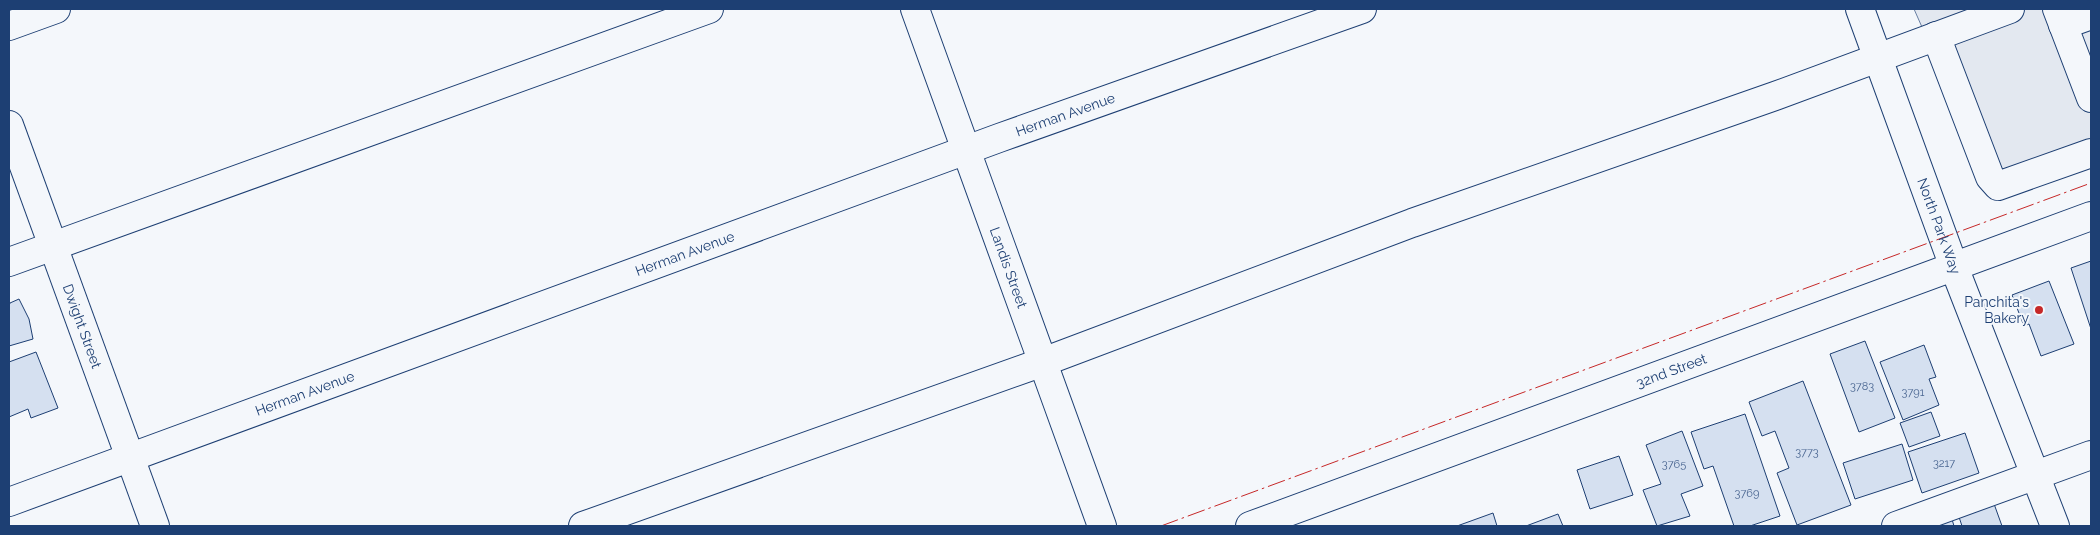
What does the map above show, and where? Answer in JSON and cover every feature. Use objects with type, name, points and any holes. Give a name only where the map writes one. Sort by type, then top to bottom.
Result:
[{"type":"street","points":[[9,26],[56,9]]},
{"type":"street","points":[[9,262],[709,9]]},
{"type":"street","name":"Landis Street","points":[[914,9],[1102,526]]},
{"type":"street","name":"Herman Avenue","points":[[9,502],[966,151],[1362,9]]},
{"type":"street","name":"North Park Way","points":[[1860,9],[1954,267],[2055,526]]},
{"type":"street","points":[[583,526],[1043,362],[1412,223],[1878,58],[2010,9]]},
{"type":"street","points":[[2091,14],[2060,17],[2091,98]]},
{"type":"street","points":[[1936,36],[1990,177],[1998,186],[2091,153]]},
{"type":"street","name":"Dwight Street","points":[[9,125],[155,526]]},
{"type":"street","name":"32nd Street","points":[[1250,526],[2091,216]]},
{"type":"street","points":[[1896,526],[2091,455]]},
{"type":"shaded area","points":[[1914,9],[2091,9],[2091,163],[1996,195]]},
{"type":"building","points":[[2091,261],[2091,329],[2071,268]]},
{"type":"building","name":"Panchita's Bakery","points":[[2049,281],[2074,344],[2041,356],[2029,324],[2024,326],[2012,295]]},
{"type":"building","points":[[19,299],[29,319],[33,339],[9,346],[9,305]]},
{"type":"building","points":[[1865,341],[1895,418],[1859,432],[1830,354]]},
{"type":"building","points":[[1924,345],[1936,377],[1929,379],[1939,405],[1903,420],[1880,362]]},
{"type":"building","points":[[36,352],[58,408],[31,418],[28,409],[9,417],[9,362]]},
{"type":"building","points":[[1803,381],[1851,505],[1797,525],[1777,473],[1789,468],[1775,431],[1762,436],[1749,402]]},
{"type":"building","points":[[1931,412],[1940,436],[1909,447],[1900,423]]},
{"type":"building","points":[[1745,414],[1780,516],[1750,526],[1734,526],[1713,466],[1704,469],[1691,432]]},
{"type":"building","points":[[1682,431],[1703,486],[1681,494],[1690,516],[1657,526],[1643,490],[1661,484],[1646,445]]},
{"type":"building","points":[[1965,433],[1979,473],[1922,493],[1908,452]]},
{"type":"building","points":[[1902,444],[1913,480],[1855,499],[1843,463]]},
{"type":"building","points":[[1619,456],[1633,495],[1590,509],[1577,470]]},
{"type":"building","points":[[1993,501],[2002,526],[1962,526],[1958,514]]},
{"type":"building","points":[[1493,513],[1497,526],[1457,526]]},
{"type":"building","points":[[1558,514],[1563,526],[1526,526]]},
{"type":"building","points":[[1951,516],[1954,526],[1935,526]]},
{"type":"power","points":[[1161,526],[2091,183]]},
{"type":"place","name":"Panchita's Bakery","points":[[2039,310]]}]
